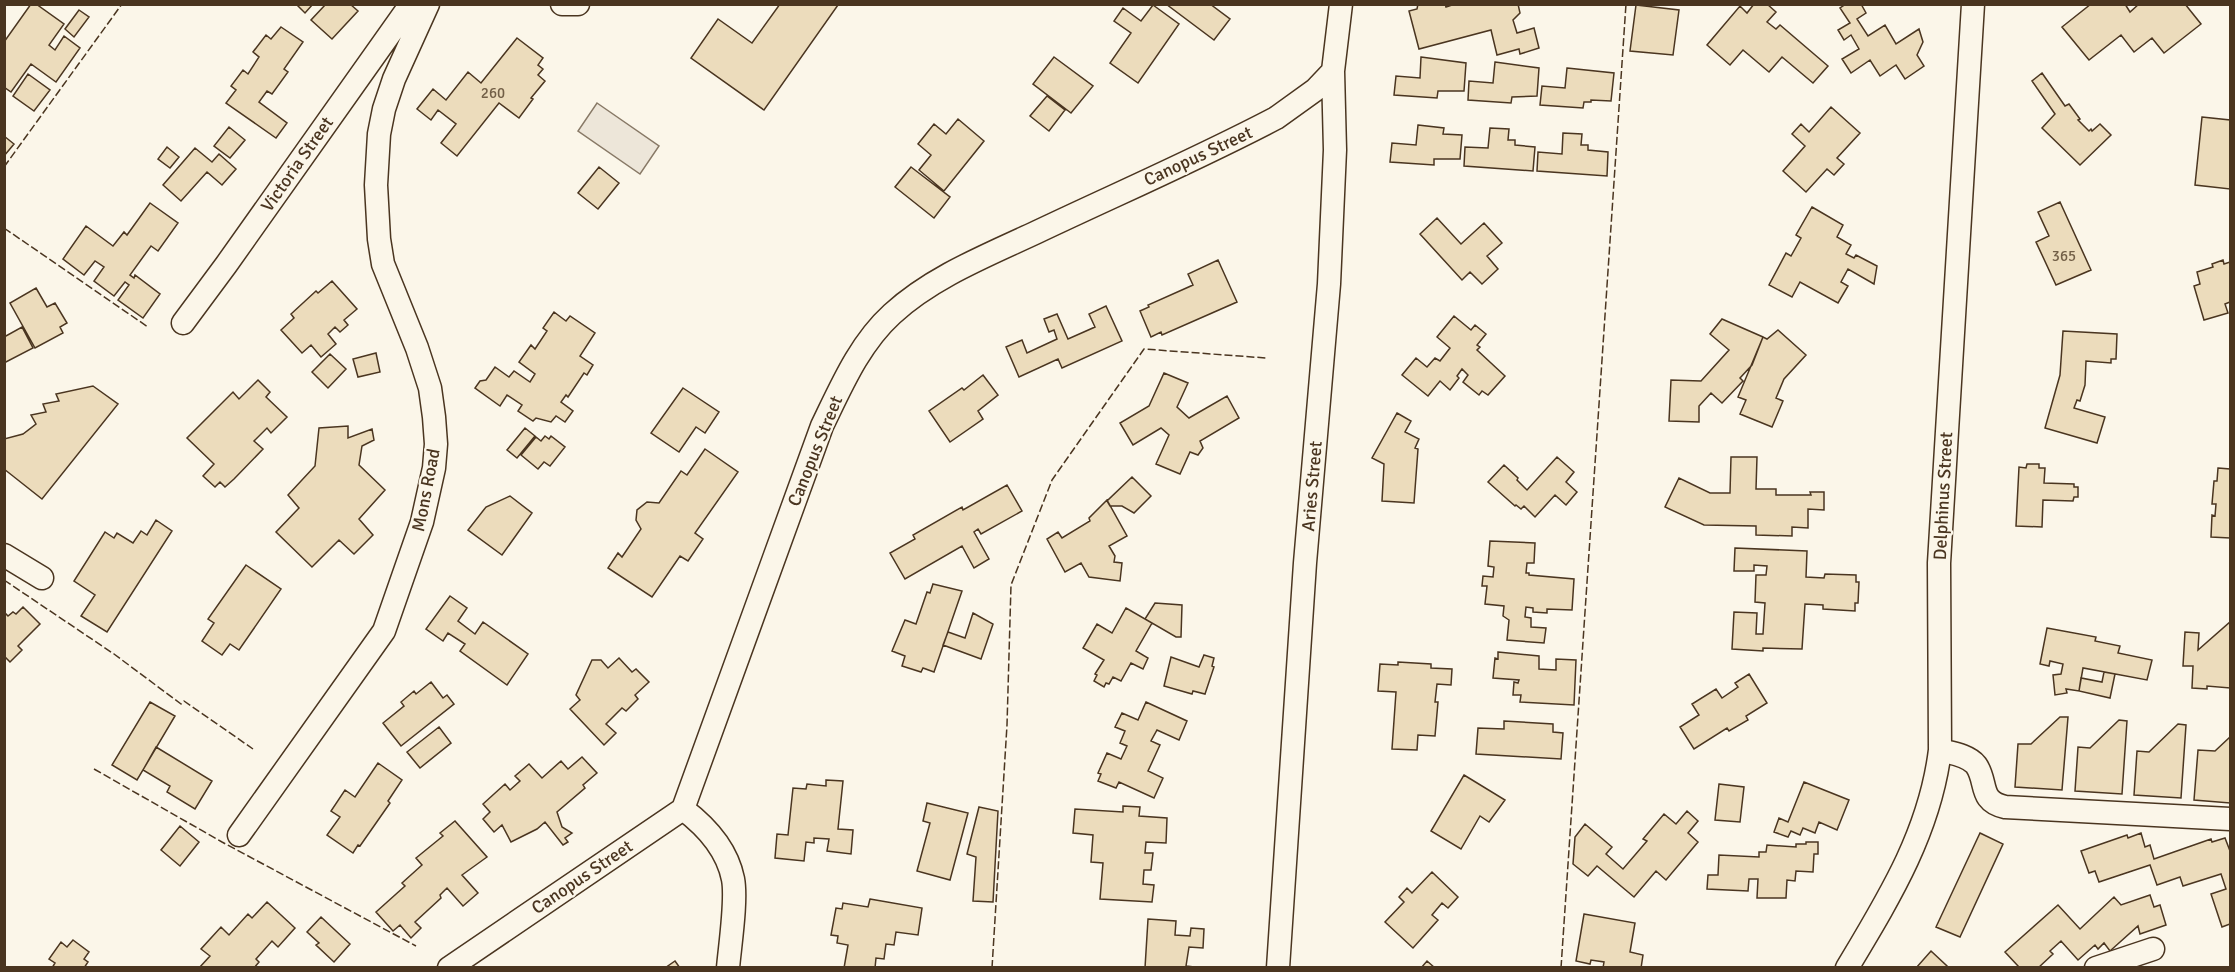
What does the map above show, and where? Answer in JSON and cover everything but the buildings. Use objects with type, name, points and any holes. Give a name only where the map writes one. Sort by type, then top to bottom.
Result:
[{"type":"street","name":"Victoria Street","points":[[183,323],[226,266],[411,4]]},
{"type":"street","name":"Mons Road","points":[[239,835],[384,631],[404,575],[434,468],[436,444],[430,388],[417,348],[383,264],[376,185],[379,134],[384,109],[394,79],[428,4]]},
{"type":"street","points":[[562,4],[578,4]]},
{"type":"street","name":"Aries Street","points":[[1278,968],[1305,563],[1329,285],[1335,150],[1333,71],[1341,4]]},
{"type":"street","name":"Delphinus Street","points":[[1847,968],[1887,901],[1921,829],[1932,794],[1940,750],[1938,563],[1973,4]]},
{"type":"street","name":"Canopus Street","points":[[449,968],[683,808],[822,426],[845,379],[874,333],[891,315],[926,288],[986,255],[1255,129],[1301,102],[1316,90],[1333,71]]},
{"type":"street","points":[[4,555],[42,578]]},
{"type":"street","points":[[1940,750],[1967,758],[1976,766],[1986,795],[1993,804],[2005,807],[2230,819]]},
{"type":"street","points":[[683,808],[704,825],[717,841],[733,879],[728,968]]},
{"type":"street","points":[[2096,968],[2153,950]]},
{"type":"shaded area","points":[[597,103],[659,146],[640,174],[578,131]]},
{"type":"fence","points":[[4,167],[122,4]]},
{"type":"fence","points":[[1561,968],[1626,4]]},
{"type":"fence","points":[[4,228],[148,327]]},
{"type":"fence","points":[[992,968],[1007,725],[1011,585],[1052,480],[1144,349],[1266,358]]},
{"type":"fence","points":[[4,580],[114,654],[181,704],[184,701],[253,749]]},
{"type":"fence","points":[[94,769],[222,842],[416,946]]}]
